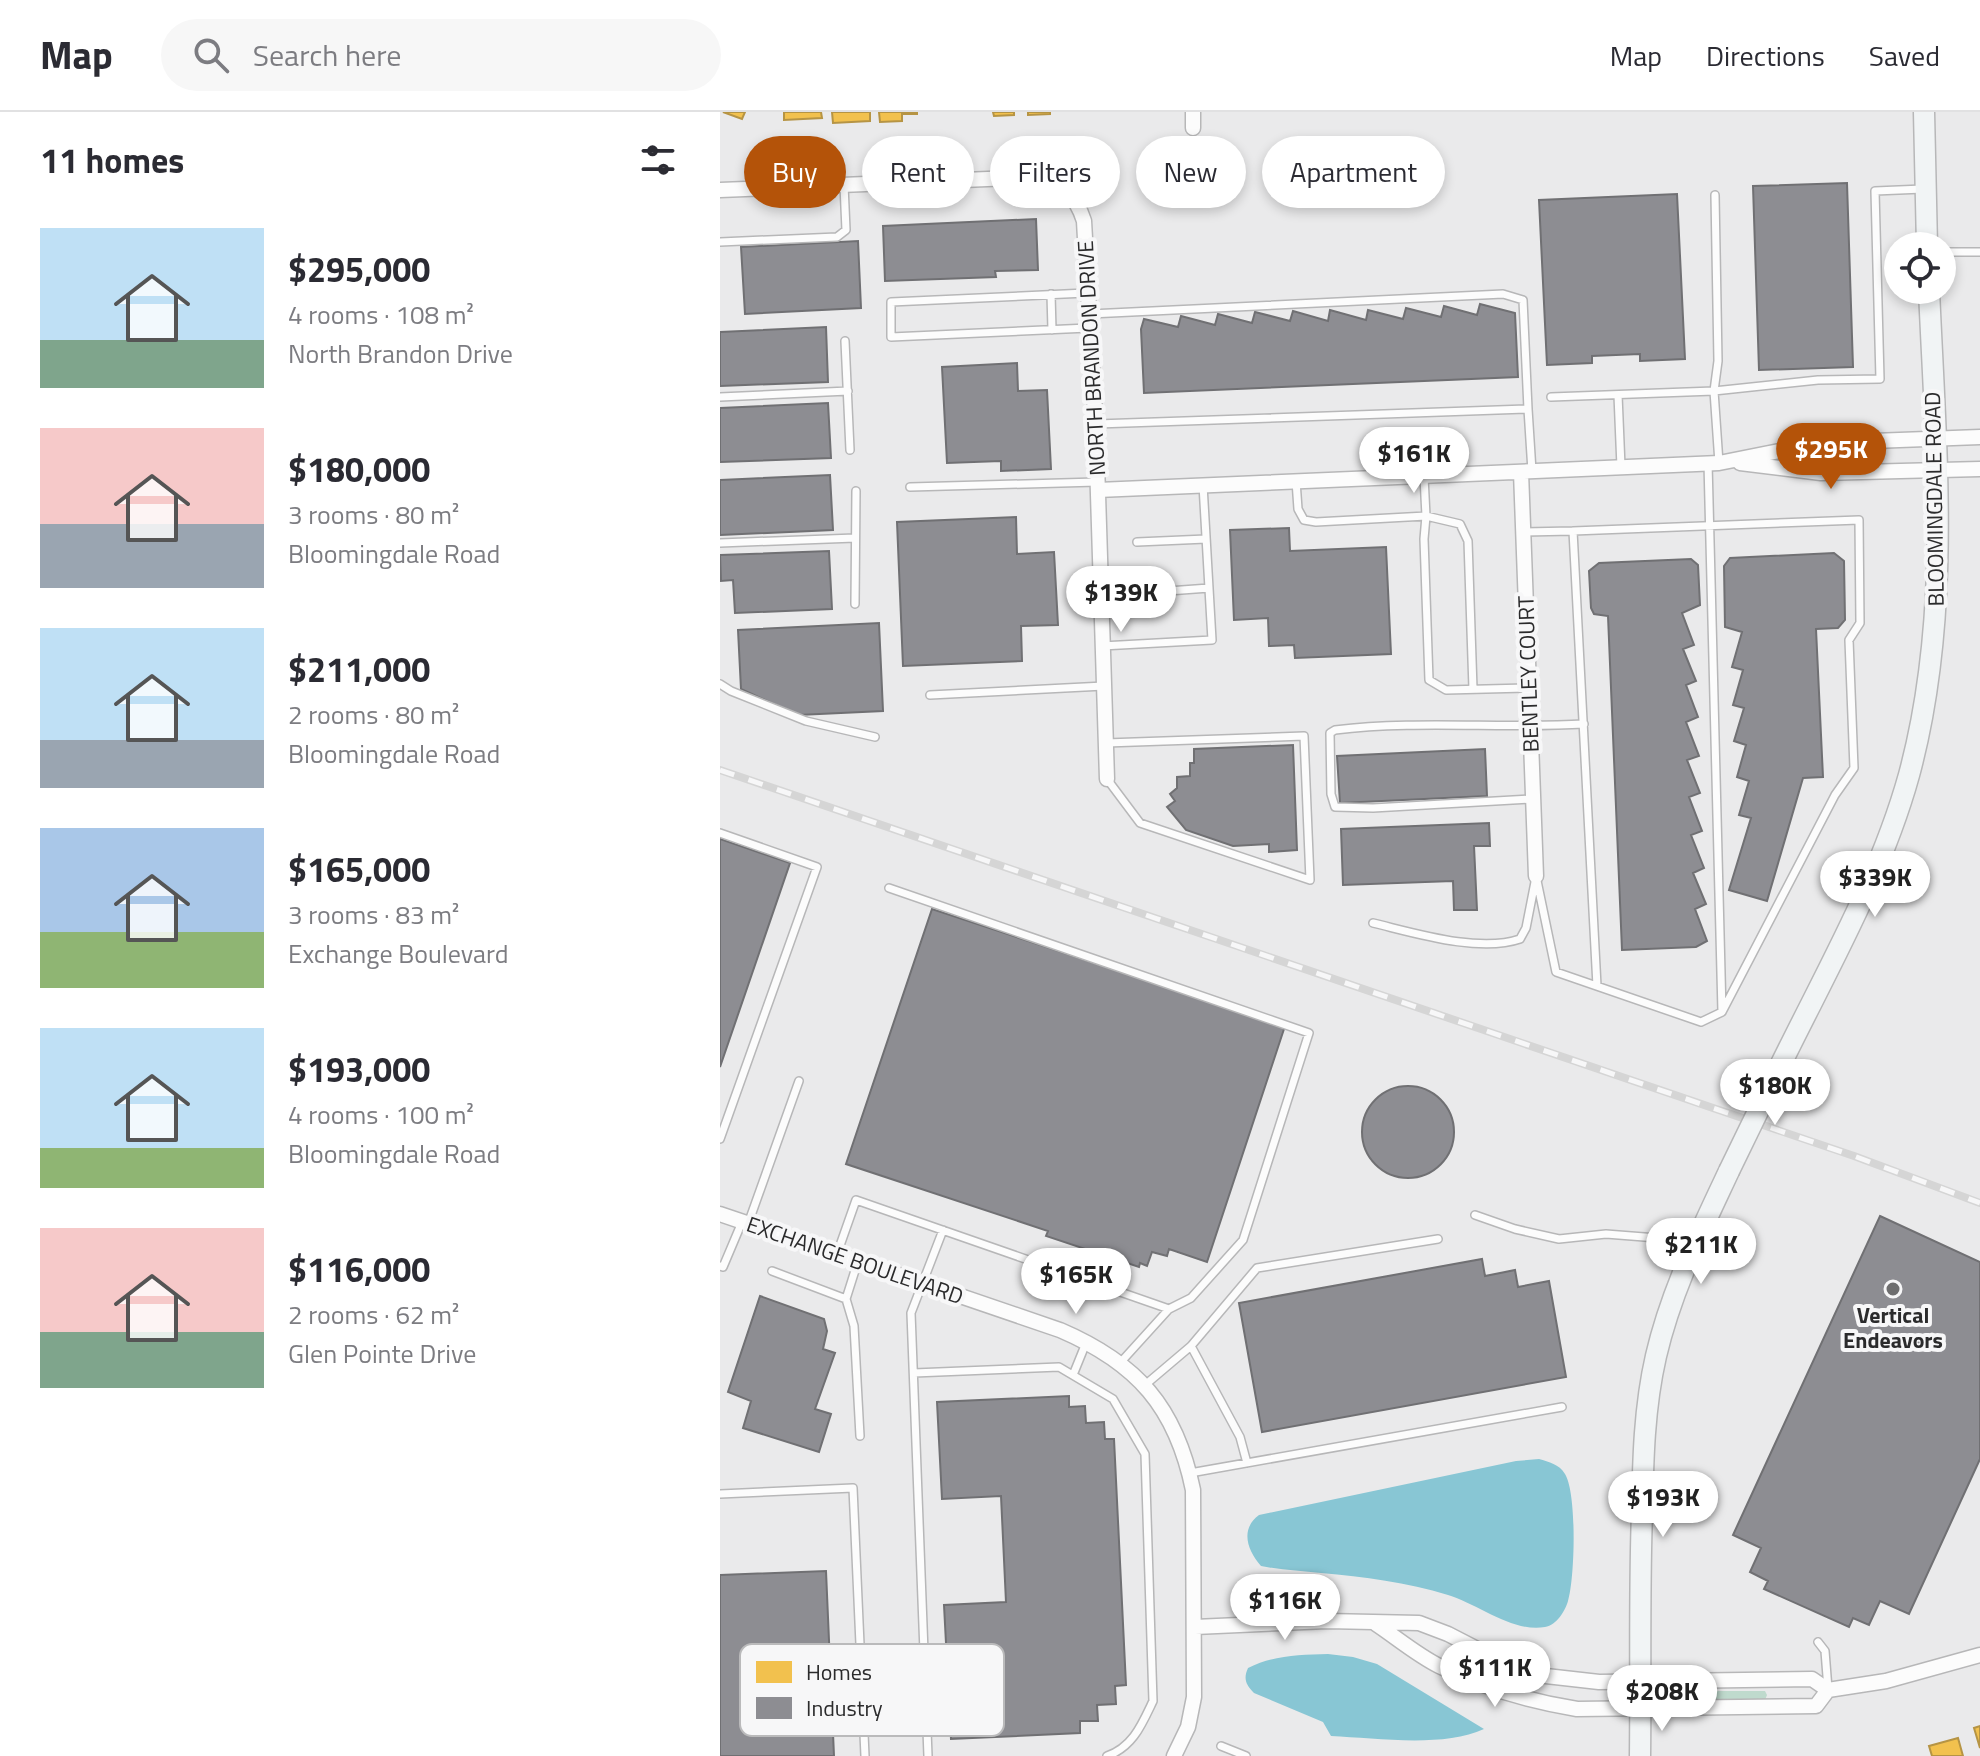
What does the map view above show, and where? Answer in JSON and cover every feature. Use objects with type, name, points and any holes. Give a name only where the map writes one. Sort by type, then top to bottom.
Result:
[{"type":"main road","points":[[1924,112],[1927,232]]},
{"type":"main road","name":"BLOOMINGDALE ROAD","points":[[1640,1756],[1641,1545],[1648,1405],[1662,1332],[1692,1249],[1881,854],[1908,777],[1924,704],[1936,612],[1937,469],[1930,304]]},
{"type":"street","points":[[1193,112],[1193,128]]},
{"type":"street","name":"NORTH BRANDON DRIVE","points":[[846,185],[1036,177],[1055,182],[1075,197],[1084,221],[1098,486],[1203,485],[1718,463],[1821,473],[1980,469]]},
{"type":"street","name":"NORTH BRANDON DRIVE","points":[[720,190],[744,189]]},
{"type":"street","name":"NORTH BRANDON DRIVE","points":[[1718,463],[1819,443],[1980,437]]},
{"type":"street","name":"BENTLEY COURT","points":[[1526,471],[1523,532],[1536,876]]},
{"type":"street","points":[[1098,486],[1107,779]]},
{"type":"street","name":"EXCHANGE BOULEVARD","points":[[720,1214],[1086,1341],[1120,1363],[1145,1385],[1172,1423],[1186,1456],[1194,1511],[1194,1697],[1188,1727],[1174,1756]]},
{"type":"street","points":[[1195,1627],[1327,1621],[1419,1623],[1448,1634],[1512,1667],[1589,1682],[1812,1679],[1828,1690],[1886,1681],[1980,1655]]},
{"type":"street","points":[[1376,1624],[1437,1665],[1485,1686],[1538,1702],[1577,1709],[1816,1706],[1828,1690]]},
{"type":"street","points":[[1777,1707],[1778,1679]]},
{"type":"lane","points":[[1551,397],[1714,391],[1818,380],[1880,379],[1875,191],[1926,189]]},
{"type":"lane","points":[[1715,195],[1718,361],[1714,391],[1718,463],[1710,528],[1722,1012]]},
{"type":"lane","points":[[720,242],[837,237],[846,230],[845,208]]},
{"type":"lane","points":[[1956,252],[1980,252]]},
{"type":"lane","points":[[1086,293],[891,302],[891,337],[1052,330],[1088,321],[1503,294],[1523,300],[1528,409],[1526,471]]},
{"type":"lane","points":[[1051,294],[1052,330]]},
{"type":"lane","points":[[845,341],[850,450]]},
{"type":"lane","points":[[720,397],[848,391]]},
{"type":"lane","points":[[1618,395],[1621,467]]},
{"type":"lane","points":[[1095,424],[1528,409]]},
{"type":"lane","points":[[1424,476],[1429,680],[1446,690],[1529,688]]},
{"type":"lane","points":[[1296,481],[1298,509],[1304,520],[1426,516],[1460,524],[1468,541],[1473,689]]},
{"type":"lane","points":[[1102,646],[1212,640],[1203,485]]},
{"type":"lane","points":[[910,487],[1098,486]]},
{"type":"lane","points":[[855,604],[856,491]]},
{"type":"lane","points":[[1523,532],[1710,528],[1859,520],[1860,623],[1849,640],[1854,768],[1835,795],[1722,1012],[1701,1022],[1556,972],[1536,876]]},
{"type":"lane","points":[[1573,531],[1597,986]]},
{"type":"lane","points":[[720,543],[855,538]]},
{"type":"lane","points":[[1137,542],[1206,539]]},
{"type":"lane","points":[[1141,593],[1209,588]]},
{"type":"lane","points":[[720,684],[806,721],[875,737]]},
{"type":"lane","points":[[930,695],[1104,686]]},
{"type":"lane","points":[[1532,799],[1335,807],[1328,739],[1335,730],[1466,724],[1530,727],[1584,724]]},
{"type":"lane","points":[[1106,743],[1304,736],[1310,880],[1140,823],[1107,779]]},
{"type":"lane","points":[[720,833],[817,867],[720,1139]]},
{"type":"lane","points":[[1373,923],[1454,942],[1510,942],[1520,939],[1526,928],[1536,876]]},
{"type":"lane","points":[[889,888],[1309,1033],[1243,1240],[1191,1298],[1169,1309],[1120,1363]]},
{"type":"lane","points":[[720,1277],[722,1266],[745,1223],[799,1081]]},
{"type":"lane","points":[[837,1254],[856,1200],[1169,1309]]},
{"type":"lane","points":[[1475,1215],[1515,1229],[1559,1239],[1606,1234],[1657,1238],[1692,1249]]},
{"type":"lane","points":[[924,1644],[911,1313],[943,1230]]},
{"type":"lane","points":[[1145,1385],[1191,1346],[1257,1268],[1438,1239]]},
{"type":"lane","points":[[858,1261],[846,1299],[854,1326],[860,1436]]},
{"type":"lane","points":[[772,1271],[846,1299]]},
{"type":"lane","points":[[1073,1375],[1086,1341]]},
{"type":"lane","points":[[1191,1346],[1240,1437],[1247,1463]]},
{"type":"lane","points":[[914,1373],[1059,1367],[1113,1399],[1145,1454],[1153,1701],[1138,1734],[1117,1752],[1107,1756]]},
{"type":"lane","points":[[1190,1473],[1562,1407]]},
{"type":"lane","points":[[720,1494],[853,1488],[860,1644]]},
{"type":"lane","points":[[1818,1642],[1825,1651],[1828,1690]]},
{"type":"lane","points":[[864,1736],[865,1756]]},
{"type":"lane","points":[[927,1736],[928,1756]]},
{"type":"lane","points":[[1221,1746],[1246,1756]]},
{"type":"green space","points":[[1676,1691],[1765,1691],[1767,1695],[1765,1700],[1676,1699]]},
{"type":"water","points":[[1539,1459],[1563,1471],[1572,1499],[1570,1590],[1565,1609],[1549,1626],[1521,1626],[1459,1599],[1417,1587],[1369,1578],[1261,1566],[1249,1547],[1249,1527],[1259,1515],[1516,1461]]},
{"type":"water","points":[[1328,1654],[1377,1664],[1484,1729],[1468,1735],[1429,1740],[1331,1736],[1323,1722],[1254,1693],[1246,1682],[1248,1668],[1267,1660]]},
{"type":"building: Homes","points":[[723,112],[745,112],[742,119]]},
{"type":"building: Homes","points":[[784,112],[821,112],[822,118],[784,120]]},
{"type":"building: Homes","points":[[832,112],[870,112],[870,121],[833,123]]},
{"type":"building: Homes","points":[[879,112],[917,114],[902,114],[902,121],[880,122]]},
{"type":"building: Homes","points":[[993,112],[1014,112],[1014,115],[994,116]]},
{"type":"building: Homes","points":[[1028,112],[1050,112],[1050,114],[1028,115]]},
{"type":"building: Homes","points":[[1980,1726],[1980,1748],[1974,1728]]},
{"type":"building: Homes","points":[[1958,1738],[1963,1756],[1932,1756],[1929,1746]]},
{"type":"building: Industry","points":[[1847,183],[1853,367],[1759,370],[1753,186]]},
{"type":"building: Industry","points":[[1677,194],[1685,359],[1640,361],[1640,354],[1592,356],[1592,363],[1547,365],[1539,200]]},
{"type":"building: Industry","points":[[1036,219],[1038,270],[995,271],[996,277],[885,281],[883,226]]},
{"type":"building: Industry","points":[[858,241],[861,308],[745,314],[741,247]]},
{"type":"building: Industry","points":[[1480,304],[1515,313],[1518,377],[1144,393],[1141,329],[1144,319],[1178,327],[1181,316],[1215,325],[1218,314],[1252,323],[1255,312],[1290,321],[1293,311],[1328,321],[1330,310],[1366,320],[1368,310],[1403,319],[1406,308],[1441,317],[1444,306],[1477,315]]},
{"type":"building: Industry","points":[[826,327],[828,382],[720,386],[720,332]]},
{"type":"building: Industry","points":[[1017,363],[1018,391],[1047,390],[1051,469],[1001,471],[1001,461],[947,463],[942,367]]},
{"type":"building: Industry","points":[[828,403],[831,458],[720,462],[720,408]]},
{"type":"building: Industry","points":[[830,475],[833,530],[720,535],[720,480]]},
{"type":"building: Industry","points":[[1016,517],[1017,554],[1054,552],[1058,625],[1021,626],[1022,661],[903,666],[897,522]]},
{"type":"building: Industry","points":[[1289,528],[1290,551],[1386,547],[1391,654],[1295,658],[1294,645],[1269,646],[1268,618],[1234,620],[1230,530]]},
{"type":"building: Industry","points":[[829,551],[832,609],[735,613],[733,580],[721,581],[720,555]]},
{"type":"building: Industry","points":[[1834,553],[1844,561],[1845,620],[1838,628],[1816,629],[1823,777],[1803,778],[1767,901],[1729,890],[1751,818],[1739,815],[1749,781],[1737,777],[1746,745],[1734,741],[1744,708],[1733,705],[1743,670],[1732,667],[1742,632],[1725,627],[1724,566],[1730,558]]},
{"type":"building: Industry","points":[[1691,559],[1698,565],[1700,605],[1682,613],[1694,645],[1683,649],[1696,681],[1686,685],[1698,717],[1686,722],[1699,756],[1687,760],[1700,793],[1689,797],[1702,831],[1691,835],[1704,868],[1693,873],[1706,904],[1695,909],[1707,941],[1696,947],[1622,950],[1608,616],[1594,614],[1591,608],[1589,571],[1599,563]]},
{"type":"building: Industry","points":[[879,623],[883,711],[798,715],[741,689],[738,630]]},
{"type":"building: Industry","points":[[1293,745],[1297,850],[1269,852],[1269,844],[1233,846],[1186,830],[1167,807],[1175,801],[1170,794],[1177,788],[1177,777],[1190,776],[1194,749]]},
{"type":"building: Industry","points":[[1485,749],[1487,796],[1340,803],[1337,756]]},
{"type":"building: Industry","points":[[1489,823],[1490,846],[1474,846],[1477,910],[1454,910],[1453,881],[1343,885],[1341,829]]},
{"type":"building: Industry","points":[[720,839],[790,863],[720,1067]]},
{"type":"building: Industry","points":[[932,909],[1285,1026],[1207,1262],[1169,1249],[1167,1256],[1152,1252],[1147,1266],[1140,1263],[1139,1267],[1046,1236],[1048,1231],[846,1164]]},
{"type":"building: Industry","points":[[1408,1086],[1425,1090],[1440,1100],[1450,1115],[1454,1132],[1450,1149],[1440,1164],[1425,1174],[1408,1178],[1391,1174],[1376,1164],[1366,1149],[1362,1132],[1366,1115],[1376,1100],[1391,1090]]},
{"type":"building: Industry","points":[[1880,1216],[1980,1262],[1980,1459],[1909,1614],[1880,1601],[1869,1625],[1853,1618],[1849,1627],[1764,1589],[1768,1581],[1750,1572],[1761,1548],[1733,1535]]},
{"type":"building: Industry","points":[[1482,1259],[1485,1276],[1515,1270],[1518,1287],[1549,1281],[1566,1377],[1262,1432],[1239,1303]]},
{"type":"building: Industry","points":[[760,1296],[824,1319],[827,1331],[823,1349],[835,1353],[815,1409],[831,1414],[819,1452],[743,1428],[751,1401],[728,1392]]},
{"type":"building: Industry","points":[[1069,1396],[1069,1407],[1085,1406],[1086,1423],[1104,1422],[1105,1439],[1114,1439],[1126,1685],[1115,1686],[1116,1704],[1097,1705],[1098,1721],[1080,1721],[1080,1733],[951,1739],[951,1736],[1004,1736],[1004,1644],[946,1644],[944,1605],[1006,1602],[1001,1496],[942,1499],[937,1402]]},
{"type":"building: Industry","points":[[826,1571],[829,1644],[740,1644],[740,1736],[833,1736],[834,1756],[720,1756],[720,1575]]},
{"type":"railway","points":[[720,770],[1854,1156],[1980,1203]]},
{"type":"place","name":"Vertical Endeavors","points":[[1893,1289]]}]
